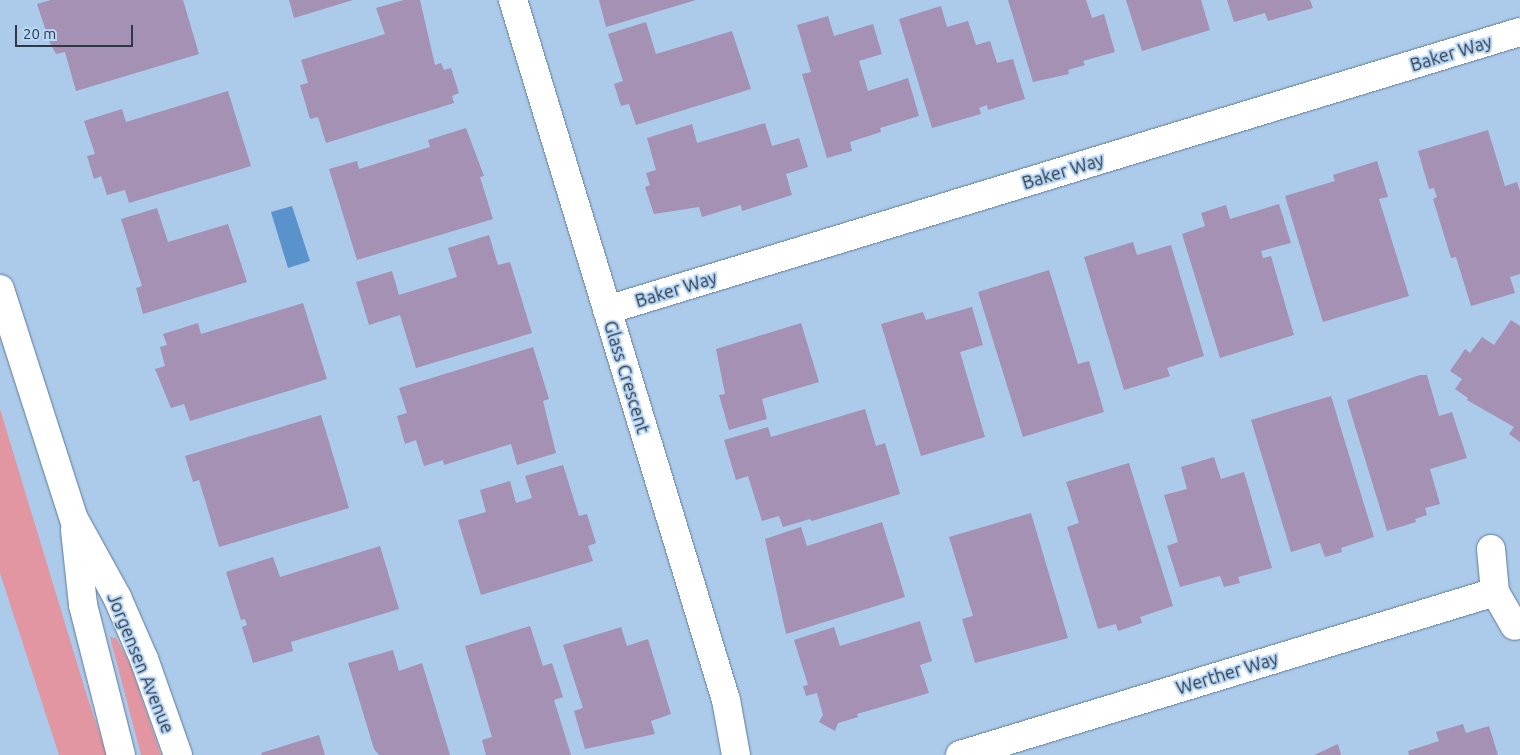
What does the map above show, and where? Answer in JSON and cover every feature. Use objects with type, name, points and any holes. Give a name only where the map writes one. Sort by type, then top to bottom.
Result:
[{"type":"street","name":"Glass Crescent","points":[[513,0],[726,700],[736,755]]},
{"type":"street","name":"Baker Way","points":[[607,310],[1520,32]]},
{"type":"street","name":"Jorgensen Avenue","points":[[0,289],[74,519],[140,650],[178,755]]},
{"type":"street","name":"Jorgensen Avenue","points":[[74,519],[83,605],[121,755]]},
{"type":"street","points":[[1491,549],[1495,592],[1515,626]]},
{"type":"street","name":"Werther Way","points":[[960,755],[1495,592]]},
{"type":"shaded area","points":[[0,409],[87,696],[107,755],[59,755],[0,573]]},
{"type":"shaded area","points":[[110,637],[116,638],[130,664],[161,755],[141,755]]},
{"type":"water","points":[[292,206],[310,261],[288,268],[271,212]]},
{"type":"building","points":[[51,0],[183,0],[199,54],[76,91],[65,52],[56,54],[50,43],[37,4]]},
{"type":"building","points":[[289,0],[353,0],[294,18]]},
{"type":"building","points":[[404,0],[420,0],[435,65],[441,63],[444,70],[451,68],[459,93],[452,96],[454,103],[326,143],[318,117],[310,119],[300,85],[308,83],[301,60],[385,34],[376,8]]},
{"type":"building","points":[[599,0],[696,0],[606,27]]},
{"type":"building","points":[[1008,0],[1086,0],[1092,18],[1104,14],[1115,52],[1083,61],[1085,65],[1068,70],[1069,74],[1033,82]]},
{"type":"building","points":[[1126,0],[1201,0],[1210,30],[1142,51]]},
{"type":"building","points":[[1227,0],[1310,0],[1313,8],[1268,21],[1265,13],[1234,22]]},
{"type":"building","points":[[941,6],[947,27],[968,21],[976,45],[990,41],[997,63],[1013,59],[1025,99],[988,110],[987,105],[979,108],[981,114],[932,128],[899,19]]},
{"type":"building","points":[[828,16],[834,36],[873,24],[882,54],[859,61],[868,91],[908,78],[919,116],[880,128],[881,132],[850,142],[852,151],[827,158],[802,74],[811,72],[797,25]]},
{"type":"building","points":[[646,22],[656,54],[732,31],[751,89],[636,125],[629,104],[621,106],[614,84],[623,81],[608,34]]},
{"type":"building","points":[[228,91],[251,166],[129,203],[125,190],[107,195],[101,176],[94,179],[87,156],[95,154],[84,121],[122,109],[126,122]]},
{"type":"building","points":[[765,123],[772,146],[799,138],[808,167],[786,174],[792,195],[742,211],[741,205],[702,217],[699,207],[654,214],[645,187],[650,185],[646,173],[656,170],[647,138],[692,124],[697,143]]},
{"type":"building","points":[[466,128],[484,176],[480,177],[493,219],[357,260],[329,169],[357,161],[359,169],[430,147],[428,140]]},
{"type":"building","points":[[1488,130],[1505,186],[1517,182],[1520,191],[1520,274],[1510,277],[1515,293],[1471,306],[1456,257],[1451,258],[1433,199],[1437,197],[1434,188],[1429,189],[1418,151]]},
{"type":"building","points":[[1377,161],[1388,197],[1379,199],[1409,296],[1323,322],[1285,196],[1335,181],[1333,175]]},
{"type":"building","points":[[1279,204],[1291,243],[1261,251],[1263,258],[1271,256],[1294,335],[1220,358],[1182,234],[1205,226],[1201,213],[1226,205],[1230,219]]},
{"type":"building","points":[[157,208],[168,242],[228,224],[247,282],[143,314],[136,288],[142,286],[121,219]]},
{"type":"building","points":[[489,235],[498,265],[510,262],[532,333],[416,368],[400,315],[369,325],[356,282],[392,271],[399,295],[457,277],[448,248]]},
{"type":"building","points":[[1133,242],[1137,255],[1171,245],[1204,356],[1167,368],[1170,376],[1124,390],[1084,257]]},
{"type":"building","points":[[1049,270],[1078,364],[1089,361],[1104,412],[1023,437],[978,292]]},
{"type":"building","points":[[303,303],[327,379],[190,421],[184,404],[171,408],[155,369],[165,366],[160,347],[167,345],[163,334],[198,323],[201,334]]},
{"type":"building","points":[[972,307],[983,345],[960,352],[985,437],[921,456],[881,324],[923,312],[926,320]]},
{"type":"building","points":[[1511,320],[1520,326],[1520,442],[1509,434],[1514,427],[1467,400],[1468,398],[1455,389],[1462,379],[1450,371],[1465,349],[1470,353],[1482,337],[1494,345]]},
{"type":"building","points":[[801,323],[819,382],[762,399],[767,419],[729,430],[719,395],[725,394],[716,349]]},
{"type":"building","points":[[533,347],[549,399],[543,401],[556,453],[517,465],[511,444],[444,465],[443,460],[424,466],[416,440],[405,444],[397,416],[407,413],[399,388]]},
{"type":"building","points":[[1420,375],[1427,375],[1439,416],[1452,412],[1467,458],[1430,469],[1440,504],[1425,508],[1427,515],[1415,519],[1416,522],[1387,531],[1347,400]]},
{"type":"building","points":[[1331,396],[1374,537],[1341,548],[1342,552],[1325,557],[1320,543],[1291,552],[1251,420]]},
{"type":"building","points":[[865,409],[876,446],[885,443],[900,494],[812,521],[810,519],[783,527],[779,516],[762,521],[748,476],[736,480],[724,440],[768,427],[771,437]]},
{"type":"building","points":[[321,415],[349,508],[219,547],[199,480],[193,482],[185,456]]},
{"type":"building","points":[[1214,457],[1221,479],[1244,472],[1272,568],[1238,577],[1240,583],[1224,587],[1220,576],[1180,587],[1167,546],[1178,542],[1164,495],[1187,489],[1181,467]]},
{"type":"building","points":[[1129,463],[1173,606],[1140,617],[1142,623],[1118,631],[1116,624],[1098,629],[1067,527],[1079,523],[1066,482]]},
{"type":"building","points":[[563,465],[579,516],[587,514],[596,543],[588,546],[593,561],[481,595],[458,520],[486,512],[480,490],[510,481],[516,503],[532,498],[525,476]]},
{"type":"building","points":[[1031,513],[1068,638],[975,663],[962,619],[973,616],[949,537]]},
{"type":"building","points":[[882,522],[905,597],[786,634],[765,539],[801,527],[807,546]]},
{"type":"building","points":[[380,546],[399,609],[291,642],[293,651],[253,663],[242,627],[247,625],[245,619],[241,620],[226,572],[273,557],[280,577]]},
{"type":"building","points":[[920,621],[932,661],[920,665],[929,693],[857,714],[858,717],[838,723],[835,731],[819,722],[823,715],[817,693],[806,696],[803,686],[808,685],[794,640],[834,627],[840,646]]},
{"type":"building","points":[[530,626],[543,666],[552,663],[563,697],[554,700],[571,755],[486,755],[482,740],[492,737],[465,646]]},
{"type":"building","points":[[621,627],[627,646],[648,639],[671,714],[651,721],[655,734],[585,749],[574,711],[583,708],[563,645]]},
{"type":"building","points":[[393,650],[399,671],[422,663],[450,755],[379,755],[374,749],[348,663]]},
{"type":"building","points":[[1463,724],[1466,733],[1489,726],[1498,755],[1409,755],[1408,751],[1439,741],[1436,732]]},
{"type":"building","points":[[319,735],[325,755],[262,755],[261,753]]},
{"type":"building","points":[[1338,744],[1341,755],[1314,755]]}]
